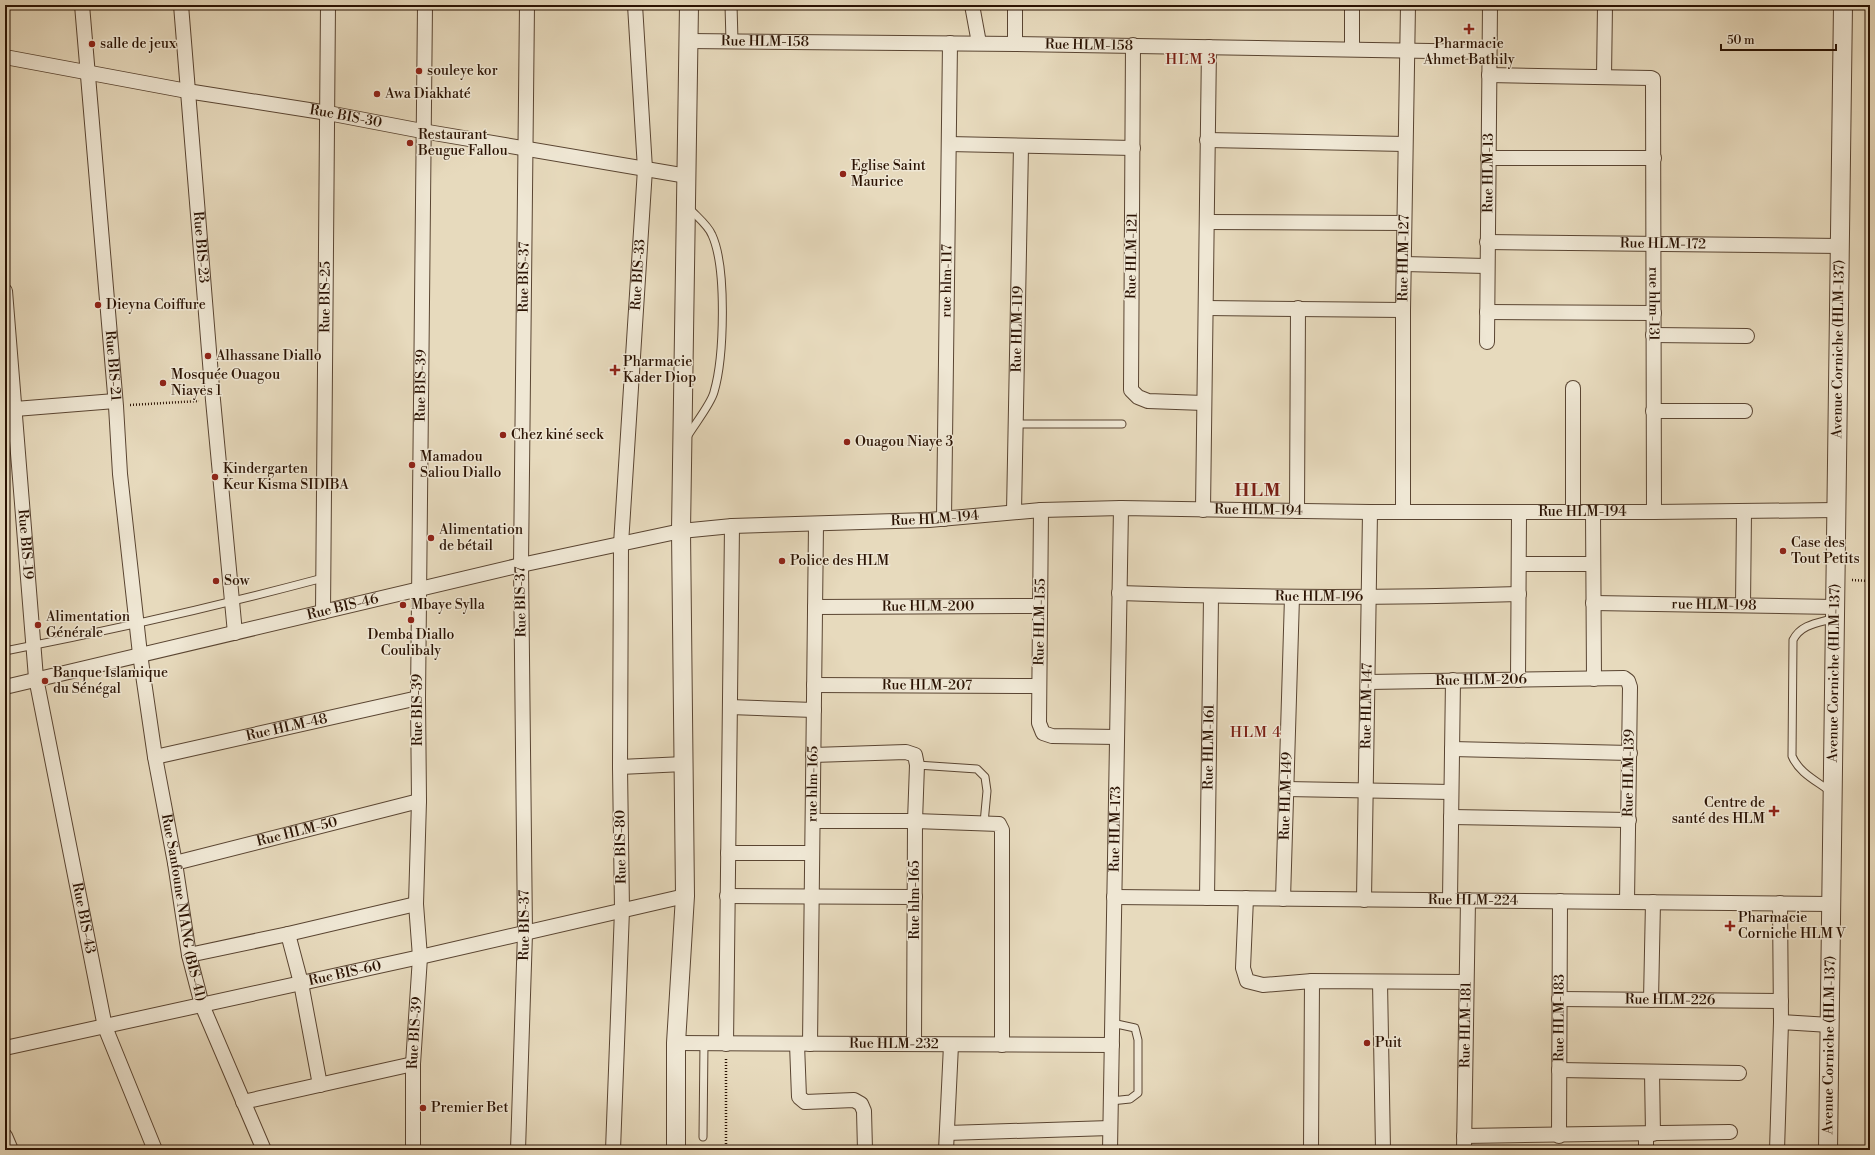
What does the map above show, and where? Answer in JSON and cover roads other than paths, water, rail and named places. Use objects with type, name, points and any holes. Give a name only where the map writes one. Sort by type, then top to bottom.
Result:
[{"type":"street","name":"Rue BIS-21","points":[[82,5],[116,403],[120,474],[140,654]]},
{"type":"street","name":"Rue BIS-23","points":[[181,5],[213,400],[235,633]]},
{"type":"street","name":"Rue BIS-25","points":[[323,612],[328,5]]},
{"type":"street","name":"Rue BIS-39","points":[[413,1150],[413,1064],[420,957],[416,904],[419,801],[418,698],[422,131],[425,5]]},
{"type":"street","name":"Rue BIS-37","points":[[518,1150],[525,933],[521,565],[527,5]]},
{"type":"street","name":"Rue BIS-33","points":[[621,544],[645,169],[635,5]]},
{"type":"street","points":[[676,1150],[676,1043],[685,896],[681,531],[689,5]]},
{"type":"street","points":[[731,5],[732,41]]},
{"type":"street","points":[[972,5],[979,43]]},
{"type":"street","points":[[1014,44],[1015,5]]},
{"type":"street","points":[[1352,5],[1352,49]]},
{"type":"street","name":"Rue HLM-127","points":[[1403,512],[1403,310],[1408,5]]},
{"type":"street","name":"Rue HLM-13","points":[[1487,342],[1486,266],[1490,5]]},
{"type":"street","points":[[1489,75],[1604,77],[1605,5]]},
{"type":"street","name":"Avenue Corniche (HLM-137)","points":[[1828,1150],[1843,5]]},
{"type":"street","name":"Rue HLM-158","points":[[688,41],[979,43],[1489,52]]},
{"type":"street","name":"rue hlm-117","points":[[944,519],[950,43]]},
{"type":"street","name":"Rue HLM-121","points":[[1133,46],[1131,390],[1138,397],[1148,401],[1204,403]]},
{"type":"street","points":[[1203,510],[1209,47]]},
{"type":"street","name":"Rue BIS-30","points":[[5,57],[188,91],[328,113],[422,131],[686,176]]},
{"type":"street","name":"rue hlm-131","points":[[1604,77],[1651,78],[1654,82],[1654,512]]},
{"type":"street","points":[[1208,140],[1405,144]]},
{"type":"street","points":[[949,144],[1132,148]]},
{"type":"street","name":"Rue HLM-119","points":[[1014,512],[1021,146]]},
{"type":"street","points":[[1488,158],[1654,158]]},
{"type":"street","points":[[1207,222],[1404,223]]},
{"type":"street","name":"Rue HLM-172","points":[[1487,242],[1840,246]]},
{"type":"street","points":[[1404,264],[1486,266]]},
{"type":"street","name":"Rue BIS-19","points":[[5,291],[36,678]]},
{"type":"street","points":[[1206,308],[1403,310]]},
{"type":"street","points":[[1297,511],[1298,308]]},
{"type":"street","points":[[1487,312],[1654,313]]},
{"type":"street","points":[[1654,335],[1747,336]]},
{"type":"street","points":[[1573,388],[1573,512]]},
{"type":"street","points":[[15,409],[116,403]]},
{"type":"street","points":[[1654,411],[1745,411]]},
{"type":"street","name":"Rue HLM-194","points":[[681,531],[732,526],[816,525],[944,519],[1041,510],[1121,508],[1370,512],[1744,512],[1836,510]]},
{"type":"street","name":"Rue HLM-173","points":[[1110,1150],[1121,508]]},
{"type":"street","name":"Rue HLM-155","points":[[1041,510],[1039,723],[1043,733],[1052,736],[1117,737]]},
{"type":"street","name":"Rue HLM-147","points":[[1364,900],[1370,512]]},
{"type":"street","points":[[1518,680],[1519,512]]},
{"type":"street","points":[[1592,512],[1594,679]]},
{"type":"street","points":[[1743,604],[1744,512]]},
{"type":"street","name":"rue hlm-165","points":[[816,525],[812,896],[799,1097],[805,1102],[854,1100],[861,1104],[864,1111],[865,1150]]},
{"type":"street","points":[[726,1044],[732,526]]},
{"type":"street","name":"Rue BIS-46","points":[[5,687],[36,678],[235,633],[521,565],[681,531]]},
{"type":"street","name":"Rue BIS-80","points":[[613,1150],[622,910],[620,767],[621,544]]},
{"type":"street","points":[[1519,564],[1593,564]]},
{"type":"street","name":"Rue HLM-196","points":[[1119,592],[1211,597],[1369,598],[1519,594]]},
{"type":"street","name":"Rue HLM-161","points":[[1207,898],[1211,597]]},
{"type":"street","name":"Rue HLM-149","points":[[1283,899],[1292,597]]},
{"type":"street","name":"rue HLM-198","points":[[1593,603],[1743,604],[1835,612]]},
{"type":"street","name":"Rue HLM-200","points":[[815,607],[1040,606]]},
{"type":"street","name":"Rue Sanfoune NIANG (BIS-41)","points":[[140,654],[155,757],[175,863],[188,955],[202,1005],[264,1150]]},
{"type":"street","name":"Rue BIS-43","points":[[36,678],[105,1027],[155,1150]]},
{"type":"street","name":"Rue HLM-139","points":[[1594,679],[1624,678],[1628,681],[1630,687],[1627,902]]},
{"type":"street","name":"Rue HLM-206","points":[[1368,682],[1594,679]]},
{"type":"street","points":[[1450,900],[1453,680]]},
{"type":"street","name":"Rue HLM-207","points":[[814,685],[1039,686]]},
{"type":"street","name":"Rue HLM-48","points":[[155,757],[418,698]]},
{"type":"street","points":[[730,707],[814,710]]},
{"type":"street","points":[[1452,749],[1630,753]]},
{"type":"street","points":[[813,755],[906,752],[916,760]]},
{"type":"street","name":"Rue hlm-165","points":[[914,1044],[916,760]]},
{"type":"street","points":[[620,767],[684,764]]},
{"type":"street","points":[[1286,789],[1452,792]]},
{"type":"street","name":"Rue HLM-50","points":[[175,863],[419,801]]},
{"type":"street","points":[[1451,817],[1629,820]]},
{"type":"street","points":[[813,821],[998,823],[1002,830],[1002,1045]]},
{"type":"street","points":[[728,853],[812,853]]},
{"type":"street","name":"Rue BIS-60","points":[[5,1048],[420,957],[685,896]]},
{"type":"street","points":[[727,896],[915,896]]},
{"type":"street","name":"Rue HLM-224","points":[[1114,897],[1831,904]]},
{"type":"street","points":[[1246,898],[1243,968],[1247,981],[1263,985],[1312,981],[1466,982]]},
{"type":"street","name":"Rue HLM-181","points":[[1464,1143],[1468,900]]},
{"type":"street","name":"Rue HLM-183","points":[[1559,1136],[1560,901]]},
{"type":"street","points":[[1652,902],[1652,1000]]},
{"type":"street","points":[[1777,1150],[1781,1022],[1780,903]]},
{"type":"street","points":[[188,955],[288,934],[416,904]]},
{"type":"street","points":[[288,934],[301,983],[320,1085]]},
{"type":"street","points":[[1311,1150],[1312,981]]},
{"type":"street","points":[[1380,982],[1383,1150]]},
{"type":"street","name":"Rue HLM-226","points":[[1560,999],[1781,1001]]},
{"type":"street","points":[[1781,1022],[1830,1025]]},
{"type":"street","name":"Rue HLM-232","points":[[676,1043],[1112,1045]]},
{"type":"street","points":[[946,1150],[951,1044]]},
{"type":"street","points":[[243,1102],[413,1064]]},
{"type":"street","points":[[1560,1070],[1739,1073]]},
{"type":"street","points":[[1646,1150],[1650,1134],[1652,1072]]},
{"type":"street","points":[[946,1133],[1110,1128]]},
{"type":"street","points":[[1464,1143],[1559,1136],[1730,1132]]},
{"type":"street","points":[[5,1136],[11,1150]]},
{"type":"lane","points":[[683,444],[714,394],[720,363],[722,295],[721,262],[712,234],[686,204]]},
{"type":"lane","points":[[1016,424],[1122,424]]},
{"type":"lane","points":[[5,651],[137,624],[232,602],[323,578]]},
{"type":"lane","points":[[1833,793],[1804,773],[1796,764],[1792,756],[1793,640],[1797,632],[1835,612]]},
{"type":"lane","points":[[916,760],[977,769],[985,777],[987,791],[984,823]]},
{"type":"lane","points":[[1110,1101],[1130,1099],[1138,1093],[1138,1040],[1135,1028],[1112,1023]]},
{"type":"lane","points":[[703,1138],[704,1043]]},
{"type":"place","name":"Pharmacie Ahmet Bathily","points":[[1469,29]]},
{"type":"place","name":"salle de jeux","points":[[92,44]]},
{"type":"place","name":"souleye kor","points":[[419,71]]},
{"type":"place","name":"Awa Diakhaté","points":[[377,94]]},
{"type":"place","name":"Restaurant Beugue Fallou","points":[[410,143]]},
{"type":"place","name":"Eglise Saint Maurice","points":[[843,174]]},
{"type":"place","name":"Dieyna Coiffure","points":[[98,305]]},
{"type":"place","name":"Alhassane Diallo","points":[[208,356]]},
{"type":"place","name":"Pharmacie Kader Diop","points":[[615,370]]},
{"type":"place","name":"Mosquée Ouagou Niayes 1","points":[[163,383]]},
{"type":"place","name":"Chez kiné seck","points":[[503,435]]},
{"type":"place","name":"Ouagou Niaye 3","points":[[847,442]]},
{"type":"place","name":"Mamadou Saliou Diallo","points":[[412,465]]},
{"type":"place","name":"Kindergarten Keur Kisma SIDIBA","points":[[215,477]]},
{"type":"place","name":"Alimentation de bétail","points":[[431,538]]},
{"type":"place","name":"Case des Tout Petits","points":[[1783,551]]},
{"type":"place","name":"Police des HLM","points":[[782,561]]},
{"type":"place","name":"Sow","points":[[216,581]]},
{"type":"place","name":"Mbaye Sylla","points":[[403,605]]},
{"type":"place","name":"Demba Diallo Coulibaly","points":[[411,620]]},
{"type":"place","name":"Alimentation Générale","points":[[38,625]]},
{"type":"place","name":"Banque Islamique du Sénégal","points":[[45,681]]},
{"type":"place","name":"Centre de santé des HLM","points":[[1774,811]]},
{"type":"place","name":"Pharmacie Corniche HLM V","points":[[1730,926]]},
{"type":"place","name":"Puit","points":[[1367,1043]]},
{"type":"place","name":"Premier Bet","points":[[423,1108]]},
{"type":"district","name":"HLM 3","points":[[1191,59]]},
{"type":"district","name":"HLM","points":[[1258,490]]},
{"type":"district","name":"HLM 4","points":[[1256,732]]}]
